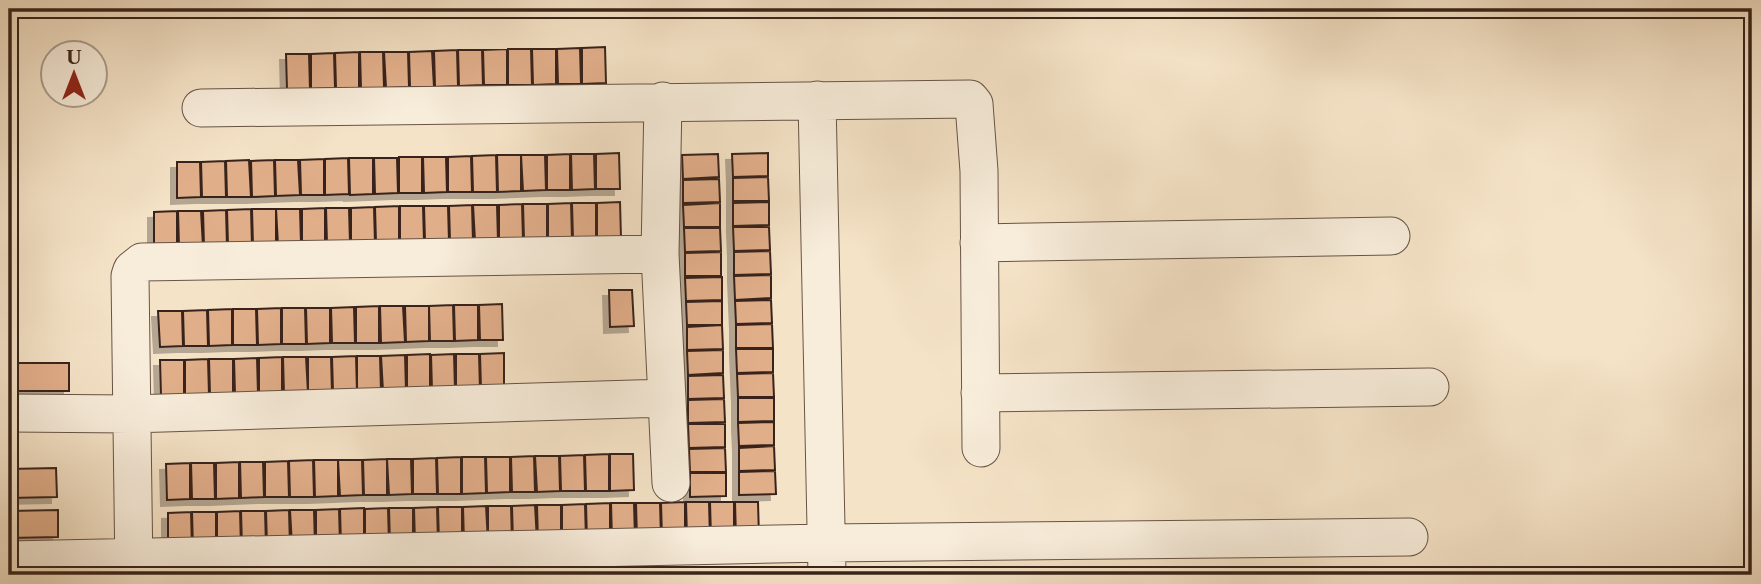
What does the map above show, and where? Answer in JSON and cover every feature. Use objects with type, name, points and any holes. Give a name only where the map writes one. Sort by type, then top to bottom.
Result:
[{"type":"street","points":[[201,108],[970,99],[974,104],[979,171],[981,448]]},
{"type":"street","points":[[817,100],[827,559]]},
{"type":"street","points":[[663,101],[660,254],[671,482]]},
{"type":"street","points":[[979,243],[1391,236]]},
{"type":"street","points":[[133,567],[130,276],[132,270],[142,262],[660,254]]},
{"type":"street","points":[[980,393],[1430,387]]},
{"type":"street","points":[[9,413],[130,414],[667,398]]},
{"type":"street","points":[[9,560],[133,567],[827,559],[1409,537]]},
{"type":"building","points":[[605,47],[606,83],[582,84],[582,48]]},
{"type":"building","points":[[580,48],[581,84],[558,84],[557,49]]},
{"type":"building","points":[[507,49],[507,85],[484,85],[483,50]]},
{"type":"building","points":[[508,49],[531,49],[532,85],[508,85]]},
{"type":"building","points":[[532,49],[556,49],[556,84],[533,85]]},
{"type":"building","points":[[457,50],[458,86],[435,87],[434,51]]},
{"type":"building","points":[[458,50],[482,50],[483,85],[459,86]]},
{"type":"building","points":[[432,51],[434,87],[410,87],[409,52]]},
{"type":"building","points":[[359,52],[359,88],[336,88],[335,53]]},
{"type":"building","points":[[360,52],[383,52],[384,88],[361,88]]},
{"type":"building","points":[[384,52],[408,52],[409,87],[386,88]]},
{"type":"building","points":[[334,53],[335,88],[311,89],[311,54]]},
{"type":"building","points":[[286,54],[309,54],[310,89],[287,90]]},
{"type":"building","points":[[619,153],[620,189],[596,189],[596,154]]},
{"type":"building","points":[[768,153],[768,176],[733,177],[732,154]]},
{"type":"building","points":[[570,154],[570,190],[547,190],[547,155]]},
{"type":"building","points":[[571,154],[594,154],[595,189],[572,190]]},
{"type":"building","points":[[718,154],[719,177],[683,179],[682,155]]},
{"type":"building","points":[[496,155],[497,192],[473,192],[472,156]]},
{"type":"building","points":[[497,155],[521,155],[521,191],[498,192]]},
{"type":"building","points":[[521,155],[545,155],[546,190],[523,191]]},
{"type":"building","points":[[471,156],[472,192],[448,192],[448,157]]},
{"type":"building","points":[[399,157],[422,157],[422,193],[399,193]]},
{"type":"building","points":[[423,157],[446,157],[447,192],[424,193]]},
{"type":"building","points":[[348,158],[349,194],[325,195],[325,159]]},
{"type":"building","points":[[349,158],[373,158],[373,194],[350,195]]},
{"type":"building","points":[[374,158],[397,158],[398,193],[375,194]]},
{"type":"building","points":[[324,159],[324,195],[301,195],[300,160]]},
{"type":"building","points":[[249,160],[251,197],[227,197],[226,161]]},
{"type":"building","points":[[274,160],[275,196],[252,197],[251,161]]},
{"type":"building","points":[[275,160],[298,160],[300,195],[276,196]]},
{"type":"building","points":[[225,161],[226,197],[202,197],[201,162]]},
{"type":"building","points":[[177,162],[200,162],[201,197],[177,198]]},
{"type":"building","points":[[768,177],[769,201],[733,201],[733,178]]},
{"type":"building","points":[[719,179],[720,202],[683,203],[683,180]]},
{"type":"building","points":[[620,202],[621,238],[597,238],[597,203]]},
{"type":"building","points":[[769,202],[769,225],[733,226],[733,203]]},
{"type":"building","points":[[571,203],[572,239],[548,239],[548,204]]},
{"type":"building","points":[[572,203],[596,203],[596,238],[573,239]]},
{"type":"building","points":[[720,203],[720,227],[684,227],[683,205]]},
{"type":"building","points":[[522,204],[523,240],[499,241],[499,205]]},
{"type":"building","points":[[523,204],[547,204],[547,239],[524,240]]},
{"type":"building","points":[[472,205],[473,241],[450,241],[449,206]]},
{"type":"building","points":[[473,205],[497,205],[498,241],[475,241]]},
{"type":"building","points":[[399,206],[399,243],[376,243],[375,207]]},
{"type":"building","points":[[400,206],[423,206],[424,242],[400,243]]},
{"type":"building","points":[[424,206],[448,206],[449,241],[425,242]]},
{"type":"building","points":[[374,207],[375,243],[351,243],[351,208]]},
{"type":"building","points":[[325,208],[325,244],[302,244],[302,209]]},
{"type":"building","points":[[326,208],[349,208],[350,243],[327,244]]},
{"type":"building","points":[[251,209],[252,246],[228,246],[227,210]]},
{"type":"building","points":[[252,209],[276,209],[276,245],[253,246]]},
{"type":"building","points":[[276,209],[300,209],[301,244],[278,245]]},
{"type":"building","points":[[226,210],[227,246],[204,246],[203,211]]},
{"type":"building","points":[[177,211],[177,247],[154,247],[154,212]]},
{"type":"building","points":[[178,211],[201,211],[203,246],[179,247]]},
{"type":"building","points":[[733,227],[769,227],[770,250],[734,251]]},
{"type":"building","points":[[684,228],[720,228],[721,251],[685,252]]},
{"type":"building","points":[[770,251],[771,274],[734,275],[734,252]]},
{"type":"building","points":[[721,252],[721,276],[685,276],[685,253]]},
{"type":"building","points":[[771,275],[771,298],[735,300],[734,276]]},
{"type":"building","points":[[722,277],[722,300],[686,301],[685,278]]},
{"type":"building","points":[[609,290],[632,290],[634,326],[610,327]]},
{"type":"building","points":[[771,300],[772,323],[736,324],[735,301]]},
{"type":"building","points":[[722,301],[722,325],[687,325],[686,302]]},
{"type":"building","points":[[502,304],[503,340],[480,340],[479,305]]},
{"type":"building","points":[[453,305],[454,341],[430,341],[429,306]]},
{"type":"building","points":[[454,305],[478,305],[478,340],[455,341]]},
{"type":"building","points":[[379,306],[379,343],[356,343],[356,307]]},
{"type":"building","points":[[380,306],[403,306],[405,342],[381,343]]},
{"type":"building","points":[[405,306],[429,306],[429,341],[406,342]]},
{"type":"building","points":[[354,307],[355,343],[332,343],[331,308]]},
{"type":"building","points":[[281,308],[281,344],[258,345],[257,309]]},
{"type":"building","points":[[282,308],[305,308],[306,344],[282,344]]},
{"type":"building","points":[[306,308],[330,308],[330,343],[307,344]]},
{"type":"building","points":[[232,309],[232,345],[209,346],[208,310]]},
{"type":"building","points":[[233,309],[256,309],[257,345],[233,345]]},
{"type":"building","points":[[207,310],[208,346],[184,346],[183,311]]},
{"type":"building","points":[[158,311],[182,311],[183,346],[160,347]]},
{"type":"building","points":[[772,324],[773,348],[736,348],[736,325]]},
{"type":"building","points":[[722,325],[723,349],[687,350],[687,327]]},
{"type":"building","points":[[736,349],[773,349],[773,372],[737,373]]},
{"type":"building","points":[[723,350],[723,373],[688,375],[687,351]]},
{"type":"building","points":[[504,353],[504,389],[481,389],[480,354]]},
{"type":"building","points":[[430,354],[430,390],[407,391],[407,355]]},
{"type":"building","points":[[454,354],[455,390],[432,390],[431,355]]},
{"type":"building","points":[[456,354],[479,354],[480,389],[456,390]]},
{"type":"building","points":[[405,355],[406,391],[383,391],[381,356]]},
{"type":"building","points":[[356,356],[357,392],[333,392],[332,357]]},
{"type":"building","points":[[357,356],[380,356],[381,391],[357,392]]},
{"type":"building","points":[[282,357],[282,394],[259,394],[259,358]]},
{"type":"building","points":[[283,357],[306,357],[308,393],[284,394]]},
{"type":"building","points":[[308,357],[331,357],[332,392],[308,393]]},
{"type":"building","points":[[257,358],[258,394],[235,394],[234,359]]},
{"type":"building","points":[[208,359],[209,395],[185,395],[185,360]]},
{"type":"building","points":[[209,359],[233,359],[233,394],[210,395]]},
{"type":"building","points":[[160,360],[184,360],[184,395],[161,396]]},
{"type":"building","points":[[9,363],[69,363],[69,391],[9,391]]},
{"type":"building","points":[[773,373],[774,397],[738,397],[737,374]]},
{"type":"building","points":[[723,375],[724,398],[688,399],[688,376]]},
{"type":"building","points":[[738,398],[774,398],[774,421],[738,422]]},
{"type":"building","points":[[724,399],[725,422],[688,423],[688,400]]},
{"type":"building","points":[[774,422],[774,445],[739,446],[738,423]]},
{"type":"building","points":[[688,424],[725,424],[725,447],[689,448]]},
{"type":"building","points":[[774,446],[775,470],[739,471],[739,448]]},
{"type":"building","points":[[725,448],[726,472],[690,472],[689,449]]},
{"type":"building","points":[[609,454],[609,491],[586,491],[585,455]]},
{"type":"building","points":[[610,454],[633,454],[634,490],[610,491]]},
{"type":"building","points":[[584,455],[585,491],[561,491],[560,456]]},
{"type":"building","points":[[534,456],[535,492],[512,492],[511,457]]},
{"type":"building","points":[[535,456],[559,456],[560,491],[537,492]]},
{"type":"building","points":[[461,457],[461,494],[438,494],[437,458]]},
{"type":"building","points":[[462,457],[485,457],[486,493],[462,494]]},
{"type":"building","points":[[486,457],[510,457],[510,492],[487,493]]},
{"type":"building","points":[[436,458],[437,494],[413,494],[413,459]]},
{"type":"building","points":[[387,459],[411,459],[412,494],[389,495]]},
{"type":"building","points":[[387,459],[387,495],[364,495],[363,460]]},
{"type":"building","points":[[313,460],[314,497],[290,497],[289,461]]},
{"type":"building","points":[[314,460],[338,460],[338,496],[315,497]]},
{"type":"building","points":[[338,460],[362,460],[363,495],[340,496]]},
{"type":"building","points":[[288,461],[289,497],[265,497],[265,462]]},
{"type":"building","points":[[239,462],[239,498],[216,499],[216,463]]},
{"type":"building","points":[[240,462],[263,462],[264,497],[241,498]]},
{"type":"building","points":[[190,463],[190,499],[167,500],[166,464]]},
{"type":"building","points":[[191,463],[214,463],[215,499],[192,499]]},
{"type":"building","points":[[56,468],[57,497],[9,498],[9,469]]},
{"type":"building","points":[[775,471],[776,494],[739,495],[739,472]]},
{"type":"building","points":[[690,473],[726,473],[726,496],[690,497]]},
{"type":"building","points":[[685,502],[685,538],[662,538],[661,503]]},
{"type":"building","points":[[686,502],[709,502],[710,538],[687,538]]},
{"type":"building","points":[[710,502],[734,502],[734,538],[711,538]]},
{"type":"building","points":[[735,502],[758,502],[759,537],[736,538]]},
{"type":"building","points":[[610,503],[610,540],[587,540],[586,504]]},
{"type":"building","points":[[611,503],[634,503],[635,539],[612,540]]},
{"type":"building","points":[[636,503],[660,503],[661,538],[637,539]]},
{"type":"building","points":[[585,504],[586,540],[562,540],[562,505]]},
{"type":"building","points":[[535,505],[537,541],[513,541],[512,506]]},
{"type":"building","points":[[537,505],[561,505],[561,540],[538,541]]},
{"type":"building","points":[[486,506],[488,542],[464,543],[463,507]]},
{"type":"building","points":[[488,506],[511,506],[512,541],[488,542]]},
{"type":"building","points":[[437,507],[438,543],[415,543],[414,508]]},
{"type":"building","points":[[438,507],[462,507],[462,543],[439,543]]},
{"type":"building","points":[[364,508],[364,545],[341,545],[340,509]]},
{"type":"building","points":[[388,508],[389,544],[365,545],[365,509]]},
{"type":"building","points":[[389,508],[413,508],[413,543],[390,544]]},
{"type":"building","points":[[339,509],[340,545],[316,545],[316,510]]},
{"type":"building","points":[[58,510],[58,537],[9,538],[9,511]]},
{"type":"building","points":[[289,510],[290,546],[267,546],[266,511]]},
{"type":"building","points":[[290,510],[314,510],[315,545],[292,546]]},
{"type":"building","points":[[240,511],[241,547],[217,548],[217,512]]},
{"type":"building","points":[[241,511],[265,511],[266,546],[242,547]]},
{"type":"building","points":[[191,512],[192,548],[168,549],[168,513]]},
{"type":"building","points":[[192,512],[216,512],[216,548],[193,548]]}]
